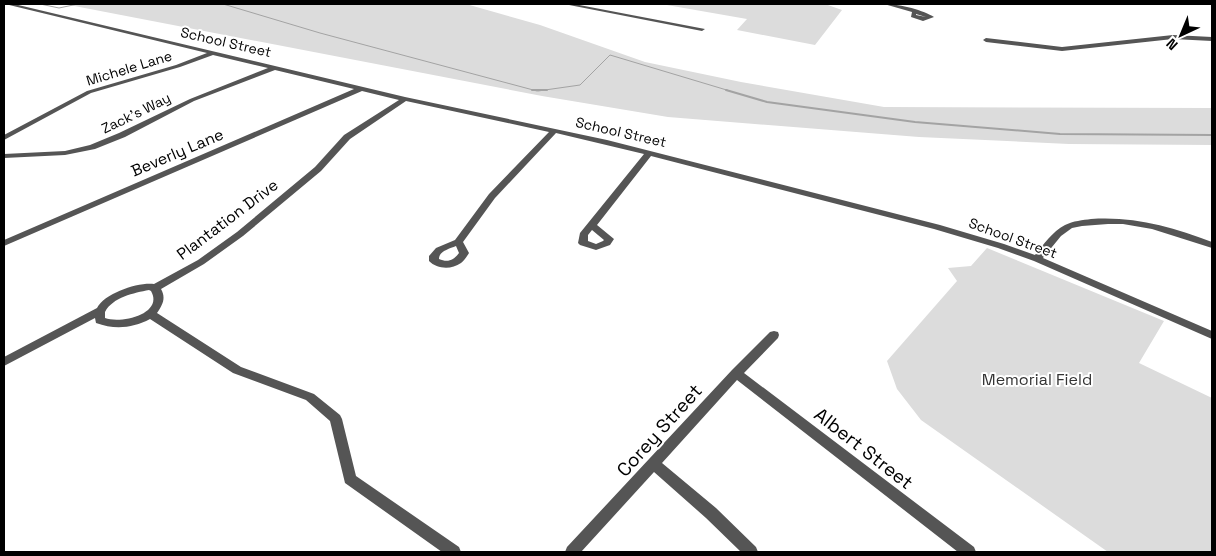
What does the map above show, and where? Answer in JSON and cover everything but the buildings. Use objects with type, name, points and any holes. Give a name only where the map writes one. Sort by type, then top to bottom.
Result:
[{"type":"street","name":"School Street","points":[[8,4],[405,99],[649,152],[937,227],[1001,246],[1037,260],[1212,334]]},
{"type":"street","points":[[567,4],[702,29]]},
{"type":"street","points":[[887,4],[914,13]]},
{"type":"street","points":[[986,40],[1070,49],[1173,37],[1212,39]]},
{"type":"street","name":"Michele Lane","points":[[4,138],[89,92],[178,66],[211,54]]},
{"type":"street","name":"Zack's Way","points":[[4,156],[65,153],[92,147],[122,135],[192,100],[274,68]]},
{"type":"street","name":"Beverly Lane","points":[[4,243],[362,88]]},
{"type":"street","name":"Plantation Drive","points":[[155,288],[201,262],[230,241],[318,169],[344,140],[405,99]]},
{"type":"street","points":[[458,242],[492,196],[554,131]]},
{"type":"street","points":[[592,224],[649,152]]},
{"type":"street","points":[[1037,260],[1056,236],[1067,227],[1104,221],[1129,221],[1156,225],[1212,245]]},
{"type":"street","points":[[140,288],[155,288],[160,300],[151,314],[115,325],[100,320],[99,316],[109,301],[124,293],[140,288]]},
{"type":"street","points":[[4,362],[102,310]]},
{"type":"street","points":[[151,314],[237,370],[310,397],[336,419],[350,479],[454,552]]},
{"type":"street","name":"Corey Street","points":[[572,552],[736,373],[774,335]]},
{"type":"street","name":"Albert Street","points":[[736,373],[969,552]]},
{"type":"street","points":[[654,464],[711,513],[751,552]]},
{"type":"green space","points":[[64,4],[466,4],[540,25],[645,62],[741,82],[884,107],[1212,108],[1212,145],[1069,144],[919,137],[668,117],[542,96]]},
{"type":"green space","points":[[661,4],[825,4],[842,10],[815,45],[737,30],[747,19]]},
{"type":"green space","name":"Memorial Field","points":[[987,248],[1164,321],[1139,363],[1212,398],[1212,552],[1108,552],[921,420],[897,389],[887,361],[957,281],[948,268],[971,266]]},
{"type":"waterway","points":[[40,4],[59,8],[78,4]]},
{"type":"waterway","points":[[223,4],[320,33],[533,90]]},
{"type":"waterway","points":[[545,90],[580,85],[610,55],[730,91]]},
{"type":"waterway","points":[[533,90],[545,90]]},
{"type":"waterway","points":[[538,91],[545,90]]},
{"type":"waterway","points":[[726,90],[767,102],[915,122],[1060,134],[1212,135]]}]
